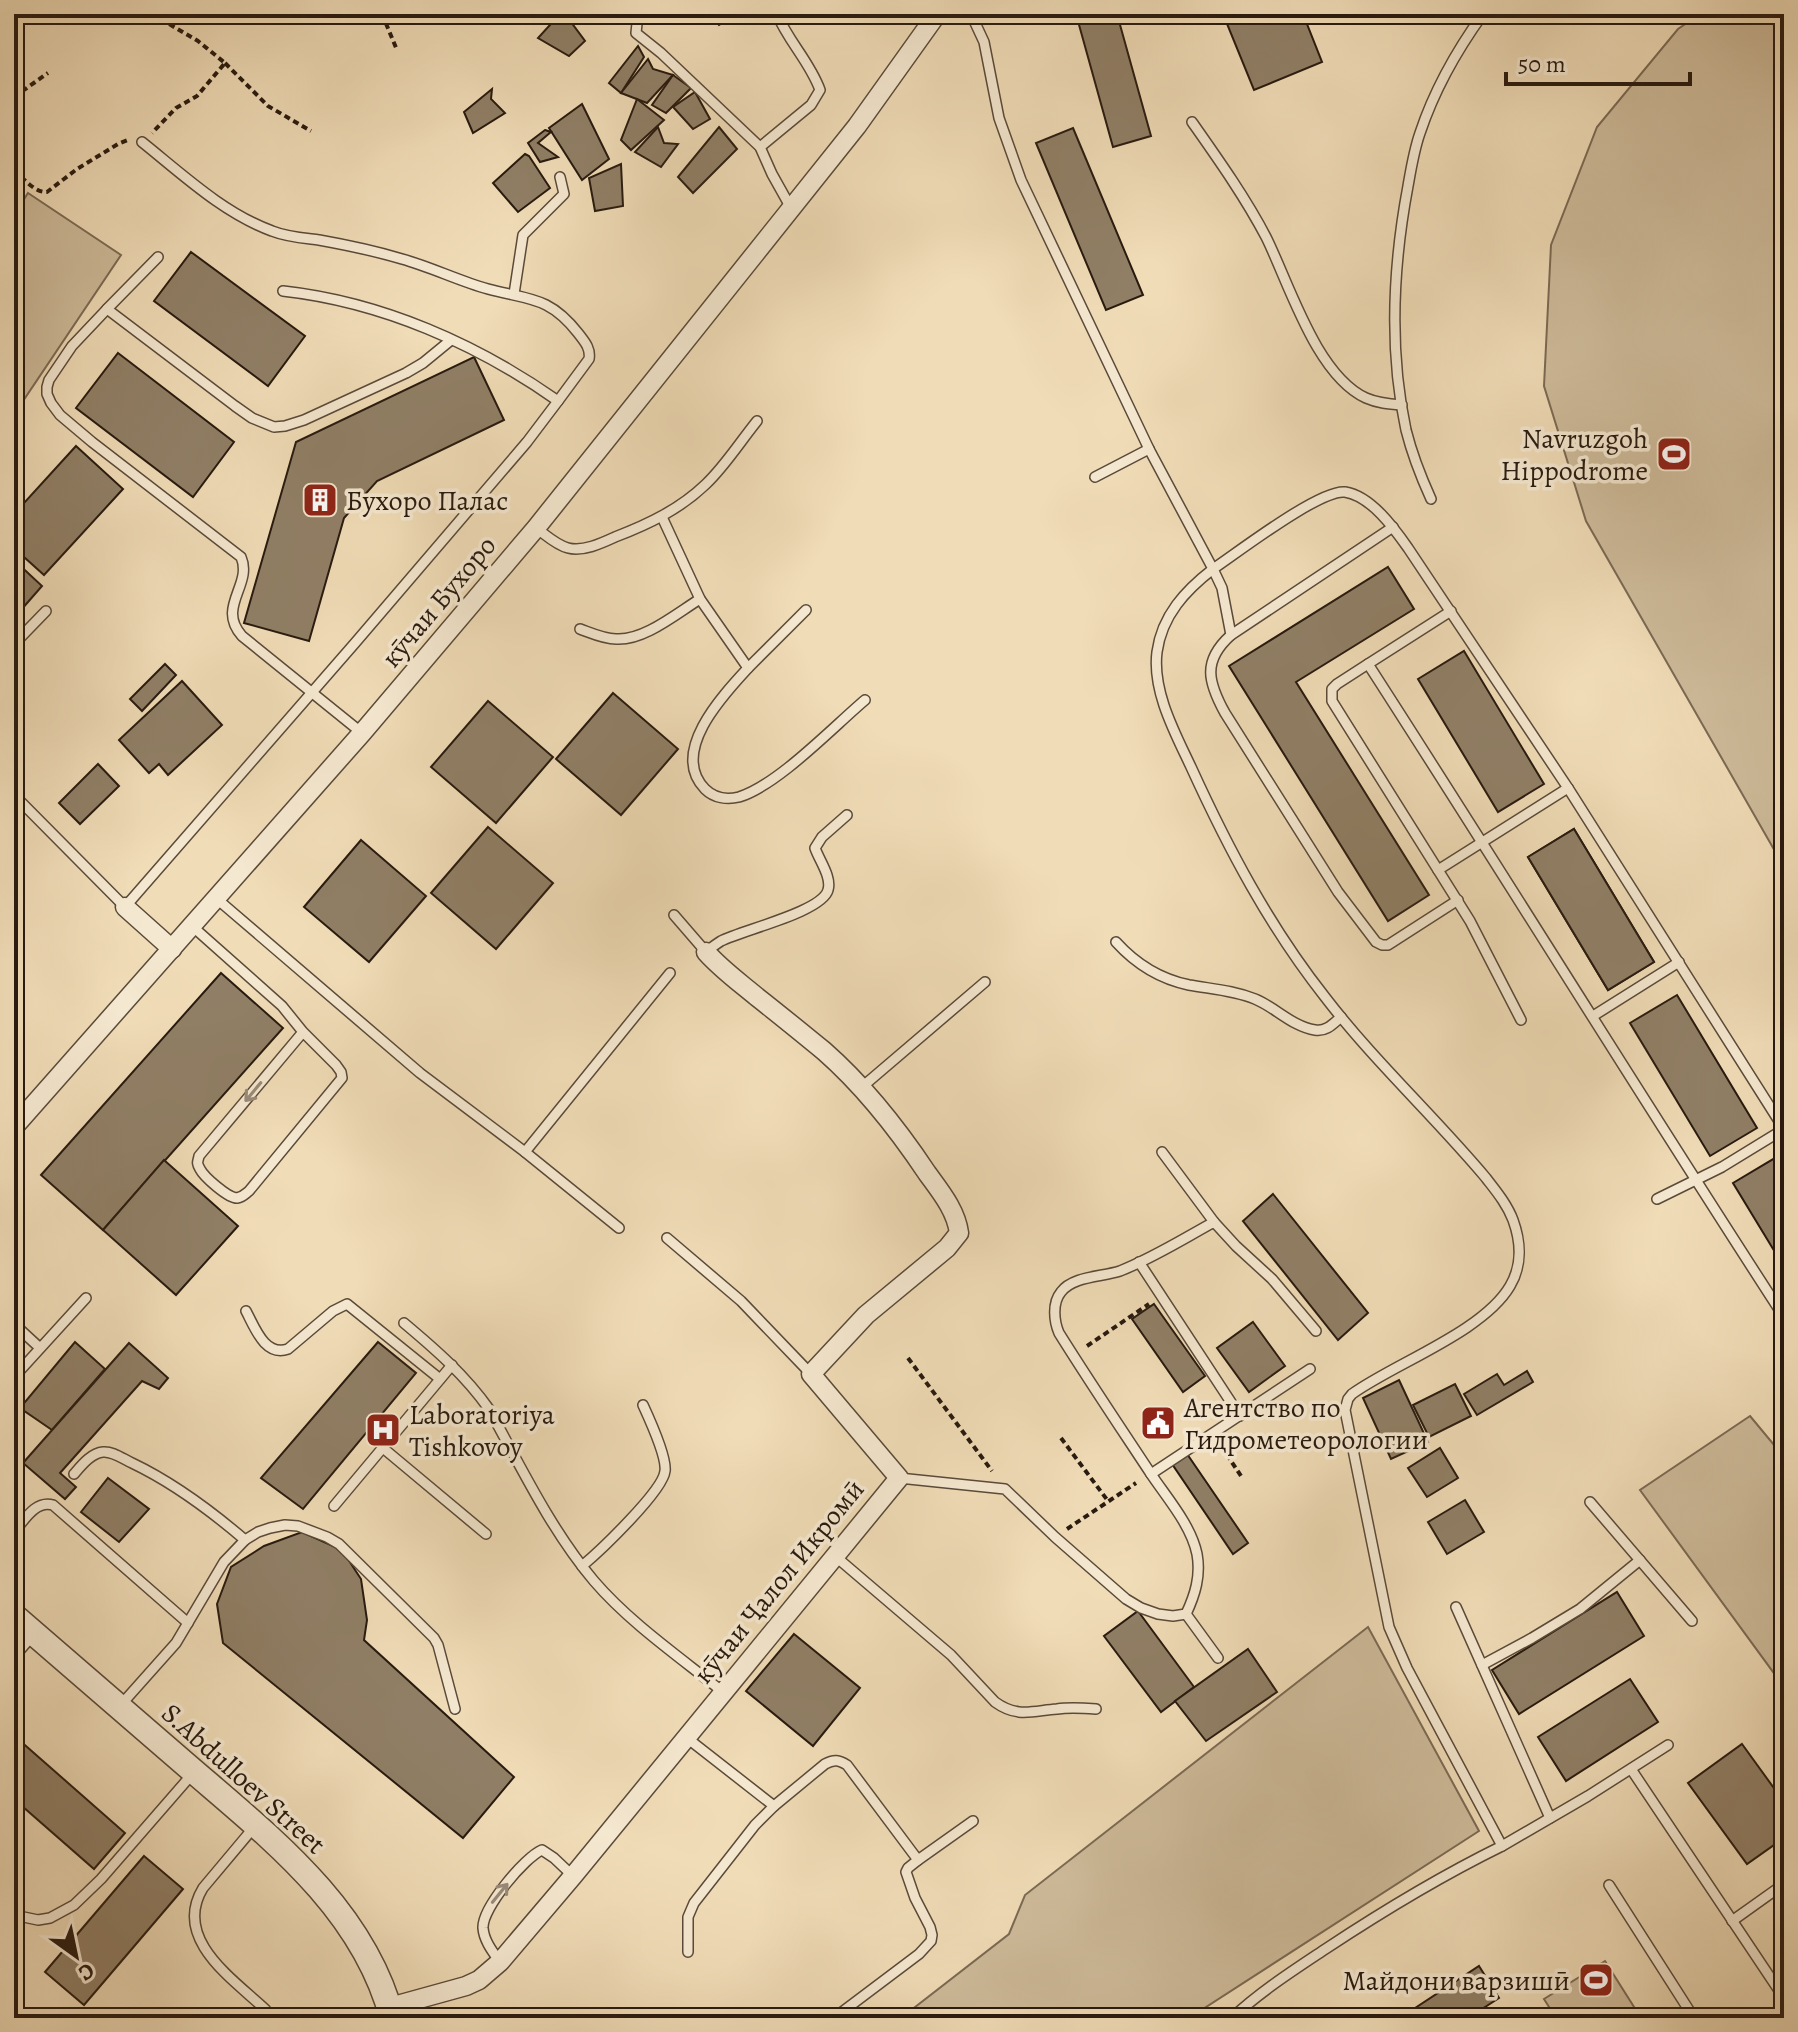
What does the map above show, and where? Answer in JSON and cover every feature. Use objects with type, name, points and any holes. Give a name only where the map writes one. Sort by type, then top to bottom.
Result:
[{"type":"street","name":"кӯчаи Бухоро","points":[[14,1127],[362,733],[536,528],[857,126],[937,14]]},
{"type":"street","points":[[125,907],[172,949]]},
{"type":"street","points":[[706,952],[726,973],[816,1045],[862,1087],[890,1120],[942,1196],[953,1213],[959,1233],[947,1248],[866,1315],[811,1374]]},
{"type":"street","name":"кӯчаи Ҷалол Икромӣ","points":[[391,2013],[479,1980],[500,1962],[899,1478],[811,1374]]},
{"type":"street","name":"S.Abdulloev Street","points":[[14,1616],[255,1826],[319,1887],[368,1958],[391,2013]]},
{"type":"lane","points":[[638,14],[636,33],[760,147],[791,209]]},
{"type":"lane","points":[[760,147],[811,105],[820,90],[777,14]]},
{"type":"lane","points":[[971,14],[984,42],[999,118],[1021,180],[1149,449],[1222,588],[1231,635]]},
{"type":"lane","points":[[1431,499],[1411,450],[1402,405],[1395,307],[1400,232],[1419,134],[1446,74],[1483,14]]},
{"type":"lane","points":[[1192,122],[1253,215],[1292,298],[1329,366],[1354,391],[1366,398],[1402,405]]},
{"type":"lane","points":[[16,802],[125,907],[517,454],[589,359],[588,347],[562,314],[539,301],[487,289],[402,259],[271,231],[218,201],[142,142]]},
{"type":"lane","points":[[514,294],[523,235],[564,194],[560,177]]},
{"type":"lane","points":[[158,257],[72,346],[49,380],[47,394],[60,415],[92,442],[241,557],[243,571],[232,612],[235,628],[362,733]]},
{"type":"lane","points":[[283,291],[312,294],[375,310],[451,340],[507,368],[558,401]]},
{"type":"lane","points":[[107,309],[235,406],[252,418],[274,427],[304,420],[406,373],[451,340]]},
{"type":"lane","points":[[536,528],[570,549],[601,543],[662,517],[707,483],[757,421]]},
{"type":"lane","points":[[1095,477],[1149,449]]},
{"type":"lane","points":[[1502,1846],[1407,1668],[1389,1627],[1345,1410],[1348,1399],[1360,1388],[1458,1332],[1501,1299],[1518,1265],[1516,1231],[1506,1206],[1486,1178],[1341,1017],[1285,943],[1250,887],[1209,806],[1179,740],[1158,676],[1156,660],[1161,635],[1183,595],[1213,569],[1316,501],[1337,492],[1346,492],[1365,501],[1393,527],[1568,788],[1784,1129],[1722,1167],[1657,1199]]},
{"type":"lane","points":[[662,517],[700,599],[748,668]]},
{"type":"lane","points":[[1393,527],[1231,635],[1215,653],[1210,676],[1218,700],[1338,892],[1371,936],[1382,945],[1388,945],[1458,900]]},
{"type":"lane","points":[[580,629],[617,640],[631,638],[700,599]]},
{"type":"lane","points":[[806,610],[748,668],[711,711],[696,744],[694,767],[702,785],[717,797],[738,797],[768,781],[865,700]]},
{"type":"lane","points":[[14,644],[46,611]]},
{"type":"lane","points":[[1451,611],[1337,684],[1332,689],[1332,701],[1458,900],[1521,1020]]},
{"type":"lane","points":[[1368,664],[1784,1317]]},
{"type":"lane","points":[[1438,870],[1568,788]]},
{"type":"lane","points":[[674,915],[706,952],[723,940],[794,914],[823,898],[828,892],[827,878],[815,848],[822,837],[847,815]]},
{"type":"lane","points":[[217,899],[420,1073],[619,1228]]},
{"type":"lane","points":[[192,926],[282,1006],[336,1065],[342,1078],[249,1191],[241,1198],[233,1198],[200,1170],[197,1163],[199,1156],[303,1032]]},
{"type":"lane","points":[[1116,942],[1157,974],[1188,985],[1221,989],[1259,1000],[1312,1030],[1326,1029],[1341,1017]]},
{"type":"lane","points":[[1593,1016],[1679,962]]},
{"type":"lane","points":[[525,1152],[670,973]]},
{"type":"lane","points":[[862,1087],[985,982]]},
{"type":"lane","points":[[1162,1152],[1214,1222],[1272,1279],[1316,1331]]},
{"type":"lane","points":[[1186,1614],[1195,1595],[1198,1566],[1197,1554],[1187,1530],[1073,1356],[1055,1324],[1055,1305],[1062,1290],[1077,1282],[1139,1262],[1214,1222]]},
{"type":"lane","points":[[667,1238],[741,1301],[811,1374]]},
{"type":"lane","points":[[1139,1262],[1240,1416]]},
{"type":"lane","points":[[14,1377],[86,1298]]},
{"type":"lane","points":[[246,1311],[267,1346],[283,1351],[333,1311],[347,1304],[440,1379]]},
{"type":"lane","points":[[404,1323],[466,1378],[489,1409],[582,1566],[601,1588],[723,1692]]},
{"type":"lane","points":[[14,1324],[40,1348]]},
{"type":"lane","points":[[334,1506],[452,1365]]},
{"type":"lane","points":[[1151,1474],[1310,1369]]},
{"type":"lane","points":[[582,1566],[625,1524],[663,1479],[665,1464],[643,1405]]},
{"type":"lane","points":[[383,1448],[486,1534]]},
{"type":"lane","points":[[74,1474],[97,1453],[111,1453],[150,1472],[200,1503],[245,1540]]},
{"type":"lane","points":[[899,1478],[1005,1489],[1126,1599],[1158,1614],[1186,1614]]},
{"type":"lane","points":[[1590,1502],[1692,1621]]},
{"type":"lane","points":[[14,1532],[42,1503],[53,1505],[188,1623]]},
{"type":"lane","points":[[119,1707],[176,1643],[224,1562],[245,1540],[258,1532],[285,1525],[298,1526],[339,1544],[434,1638],[455,1709]]},
{"type":"lane","points":[[835,1556],[951,1655],[1004,1708],[1021,1713],[1068,1708],[1096,1709]]},
{"type":"lane","points":[[1482,1665],[1580,1609],[1640,1560]]},
{"type":"lane","points":[[1456,1607],[1550,1818]]},
{"type":"lane","points":[[1186,1614],[1218,1658]]},
{"type":"lane","points":[[14,1657],[34,1633]]},
{"type":"lane","points":[[687,1738],[774,1806]]},
{"type":"lane","points":[[1232,2018],[1276,1983],[1364,1924],[1450,1871],[1550,1818],[1668,1745]]},
{"type":"lane","points":[[688,1952],[688,1917],[694,1903],[755,1825],[831,1761],[840,1761],[852,1771],[918,1860]]},
{"type":"lane","points":[[1631,1769],[1784,1998]]},
{"type":"lane","points":[[14,1915],[38,1920],[50,1918],[74,1905],[101,1879],[194,1772]]},
{"type":"lane","points":[[834,2018],[919,1954],[931,1941],[930,1927],[906,1872],[973,1821]]},
{"type":"lane","points":[[255,1826],[203,1888],[194,1914],[195,1929],[209,1955],[266,2010]]},
{"type":"lane","points":[[500,1962],[483,1927],[487,1912],[501,1891],[534,1854],[542,1850],[573,1876]]},
{"type":"lane","points":[[1732,1921],[1784,1884]]},
{"type":"lane","points":[[1609,1885],[1694,2018]]},
{"type":"path","points":[[152,14],[198,41],[268,106],[311,131]]},
{"type":"path","points":[[382,14],[397,50]]},
{"type":"path","points":[[14,170],[37,190],[47,192],[66,176],[125,140],[142,142],[176,108],[197,96],[225,63]]},
{"type":"path","points":[[14,97],[48,73]]},
{"type":"path","points":[[1073,1356],[1161,1296]]},
{"type":"path","points":[[908,1358],[1005,1489]]},
{"type":"path","points":[[1213,1434],[1243,1479]]},
{"type":"path","points":[[1061,1438],[1108,1501]]},
{"type":"path","points":[[1055,1537],[1151,1474]]},
{"type":"shaded area","name":"Navruzgoh Hippodrome","points":[[1700,14],[1784,14],[1784,867],[1586,521],[1544,386],[1551,245],[1597,127],[1678,29]]},
{"type":"shaded area","points":[[28,193],[121,255],[23,401],[14,395],[14,215]]},
{"type":"shaded area","points":[[1750,1416],[1784,1457],[1784,1687],[1640,1490]]},
{"type":"shaded area","points":[[1368,1627],[1479,1831],[1189,2018],[901,2018],[1009,1934],[1025,1895]]},
{"type":"shaded area","name":"Майдони варзишӣ","points":[[1605,1961],[1641,2018],[1556,2018],[1544,1999]]},
{"type":"building","points":[[560,14],[565,14],[585,41],[569,56],[538,38]]},
{"type":"building","points":[[710,14],[737,14],[719,25]]},
{"type":"building","points":[[1076,14],[1117,14],[1151,136],[1113,147]]},
{"type":"building","points":[[1223,14],[1303,14],[1322,62],[1254,90]]},
{"type":"building","points":[[638,46],[644,57],[621,93],[609,83]]},
{"type":"building","points":[[648,59],[653,69],[673,75],[647,103],[621,93]]},
{"type":"building","points":[[673,75],[691,88],[666,113],[652,105]]},
{"type":"building","points":[[492,89],[491,99],[505,113],[473,133],[464,112]]},
{"type":"building","points":[[695,92],[710,119],[693,129],[673,107]]},
{"type":"building","points":[[637,99],[664,120],[631,150],[621,140]]},
{"type":"building","points":[[582,104],[609,159],[582,180],[549,128]]},
{"type":"building","points":[[658,127],[664,143],[678,144],[661,167],[635,152]]},
{"type":"building","points":[[719,127],[737,149],[693,193],[678,177]]},
{"type":"building","points":[[1073,128],[1143,295],[1106,310],[1036,143]]},
{"type":"building","points":[[545,130],[551,132],[538,143],[558,157],[540,162],[528,143]]},
{"type":"building","points":[[525,154],[550,188],[518,212],[493,183]]},
{"type":"building","points":[[621,164],[623,206],[595,211],[589,178]]},
{"type":"building","points":[[191,252],[305,336],[268,386],[154,301]]},
{"type":"building","points":[[118,353],[234,442],[193,497],[76,408]]},
{"type":"building","name":"Бухоро Палас","points":[[474,357],[504,420],[377,481],[344,518],[309,641],[244,623],[296,442]]},
{"type":"building","points":[[76,446],[123,489],[44,575],[14,548],[14,514]]},
{"type":"building","points":[[14,560],[42,586],[14,618]]},
{"type":"building","points":[[1388,567],[1414,609],[1296,682],[1429,895],[1388,921],[1229,666]]},
{"type":"building","points":[[1464,651],[1544,784],[1498,812],[1418,679]]},
{"type":"building","points":[[165,664],[176,675],[142,711],[130,699]]},
{"type":"building","points":[[182,681],[222,725],[168,775],[159,764],[149,773],[119,740]]},
{"type":"building","points":[[613,693],[678,749],[621,815],[556,759]]},
{"type":"building","points":[[488,701],[553,757],[496,823],[431,767]]},
{"type":"building","points":[[98,764],[119,786],[80,824],[59,803]]},
{"type":"building","points":[[488,827],[553,883],[496,949],[431,893]]},
{"type":"building","points":[[1574,829],[1654,962],[1608,990],[1528,857]]},
{"type":"building","points":[[1574,829],[1654,962],[1608,990],[1528,857]]},
{"type":"building","points":[[361,840],[426,896],[369,962],[304,907]]},
{"type":"building","points":[[221,973],[283,1028],[103,1230],[41,1175]]},
{"type":"building","points":[[1677,995],[1757,1128],[1710,1156],[1630,1023]]},
{"type":"building","points":[[1780,1155],[1784,1162],[1784,1267],[1733,1183]]},
{"type":"building","points":[[164,1160],[238,1226],[176,1295],[103,1230]]},
{"type":"building","points":[[1273,1194],[1368,1313],[1338,1340],[1243,1221]]},
{"type":"building","points":[[1154,1304],[1205,1376],[1183,1392],[1132,1319]]},
{"type":"building","points":[[1253,1322],[1285,1366],[1249,1392],[1217,1348]]},
{"type":"building","points":[[75,1342],[105,1369],[52,1430],[20,1408]]},
{"type":"building","points":[[378,1342],[416,1373],[303,1509],[261,1478]]},
{"type":"building","points":[[129,1343],[168,1378],[159,1389],[142,1381],[60,1473],[76,1487],[65,1499],[23,1463]]},
{"type":"building","points":[[1527,1371],[1533,1382],[1477,1415],[1464,1394],[1497,1374],[1504,1385]]},
{"type":"building","points":[[1399,1380],[1428,1442],[1391,1459],[1363,1398]]},
{"type":"building","points":[[1455,1384],[1471,1416],[1429,1437],[1413,1405]]},
{"type":"building","points":[[1183,1448],[1248,1543],[1233,1554],[1168,1458]]},
{"type":"building","points":[[1440,1448],[1458,1478],[1427,1497],[1408,1468]]},
{"type":"building","points":[[108,1478],[149,1509],[119,1542],[81,1512]]},
{"type":"building","points":[[1465,1500],[1484,1532],[1447,1554],[1428,1522]]},
{"type":"building","points":[[302,1532],[342,1550],[361,1579],[367,1620],[364,1640],[514,1777],[463,1838],[223,1643],[217,1604],[231,1567],[264,1546]]},
{"type":"building","points":[[1617,1592],[1644,1636],[1519,1714],[1492,1670]]},
{"type":"building","points":[[1138,1611],[1194,1687],[1161,1712],[1104,1636]]},
{"type":"building","points":[[794,1634],[860,1688],[813,1746],[746,1691]]},
{"type":"building","points":[[1248,1649],[1277,1692],[1206,1741],[1175,1701]]},
{"type":"building","points":[[1630,1679],[1658,1722],[1566,1781],[1538,1737]]},
{"type":"building","points":[[18,1739],[125,1833],[94,1869],[14,1799],[14,1744]]},
{"type":"building","points":[[1742,1744],[1784,1802],[1784,1838],[1747,1864],[1688,1783]]},
{"type":"building","points":[[144,1856],[183,1889],[84,2005],[45,1972]]},
{"type":"building","points":[[1479,1966],[1499,1998],[1468,2018],[1400,2018]]},
{"type":"place","name":"Navruzgoh Hippodrome","points":[[1674,454]]},
{"type":"place","name":"Бухоро Палас","points":[[320,500]]},
{"type":"place","name":"Агентство по Гидрометеорологии","points":[[1158,1423]]},
{"type":"place","name":"Laboratoriya Tishkovoy","points":[[383,1430]]},
{"type":"place","name":"Майдони варзишӣ","points":[[1596,1980]]}]
